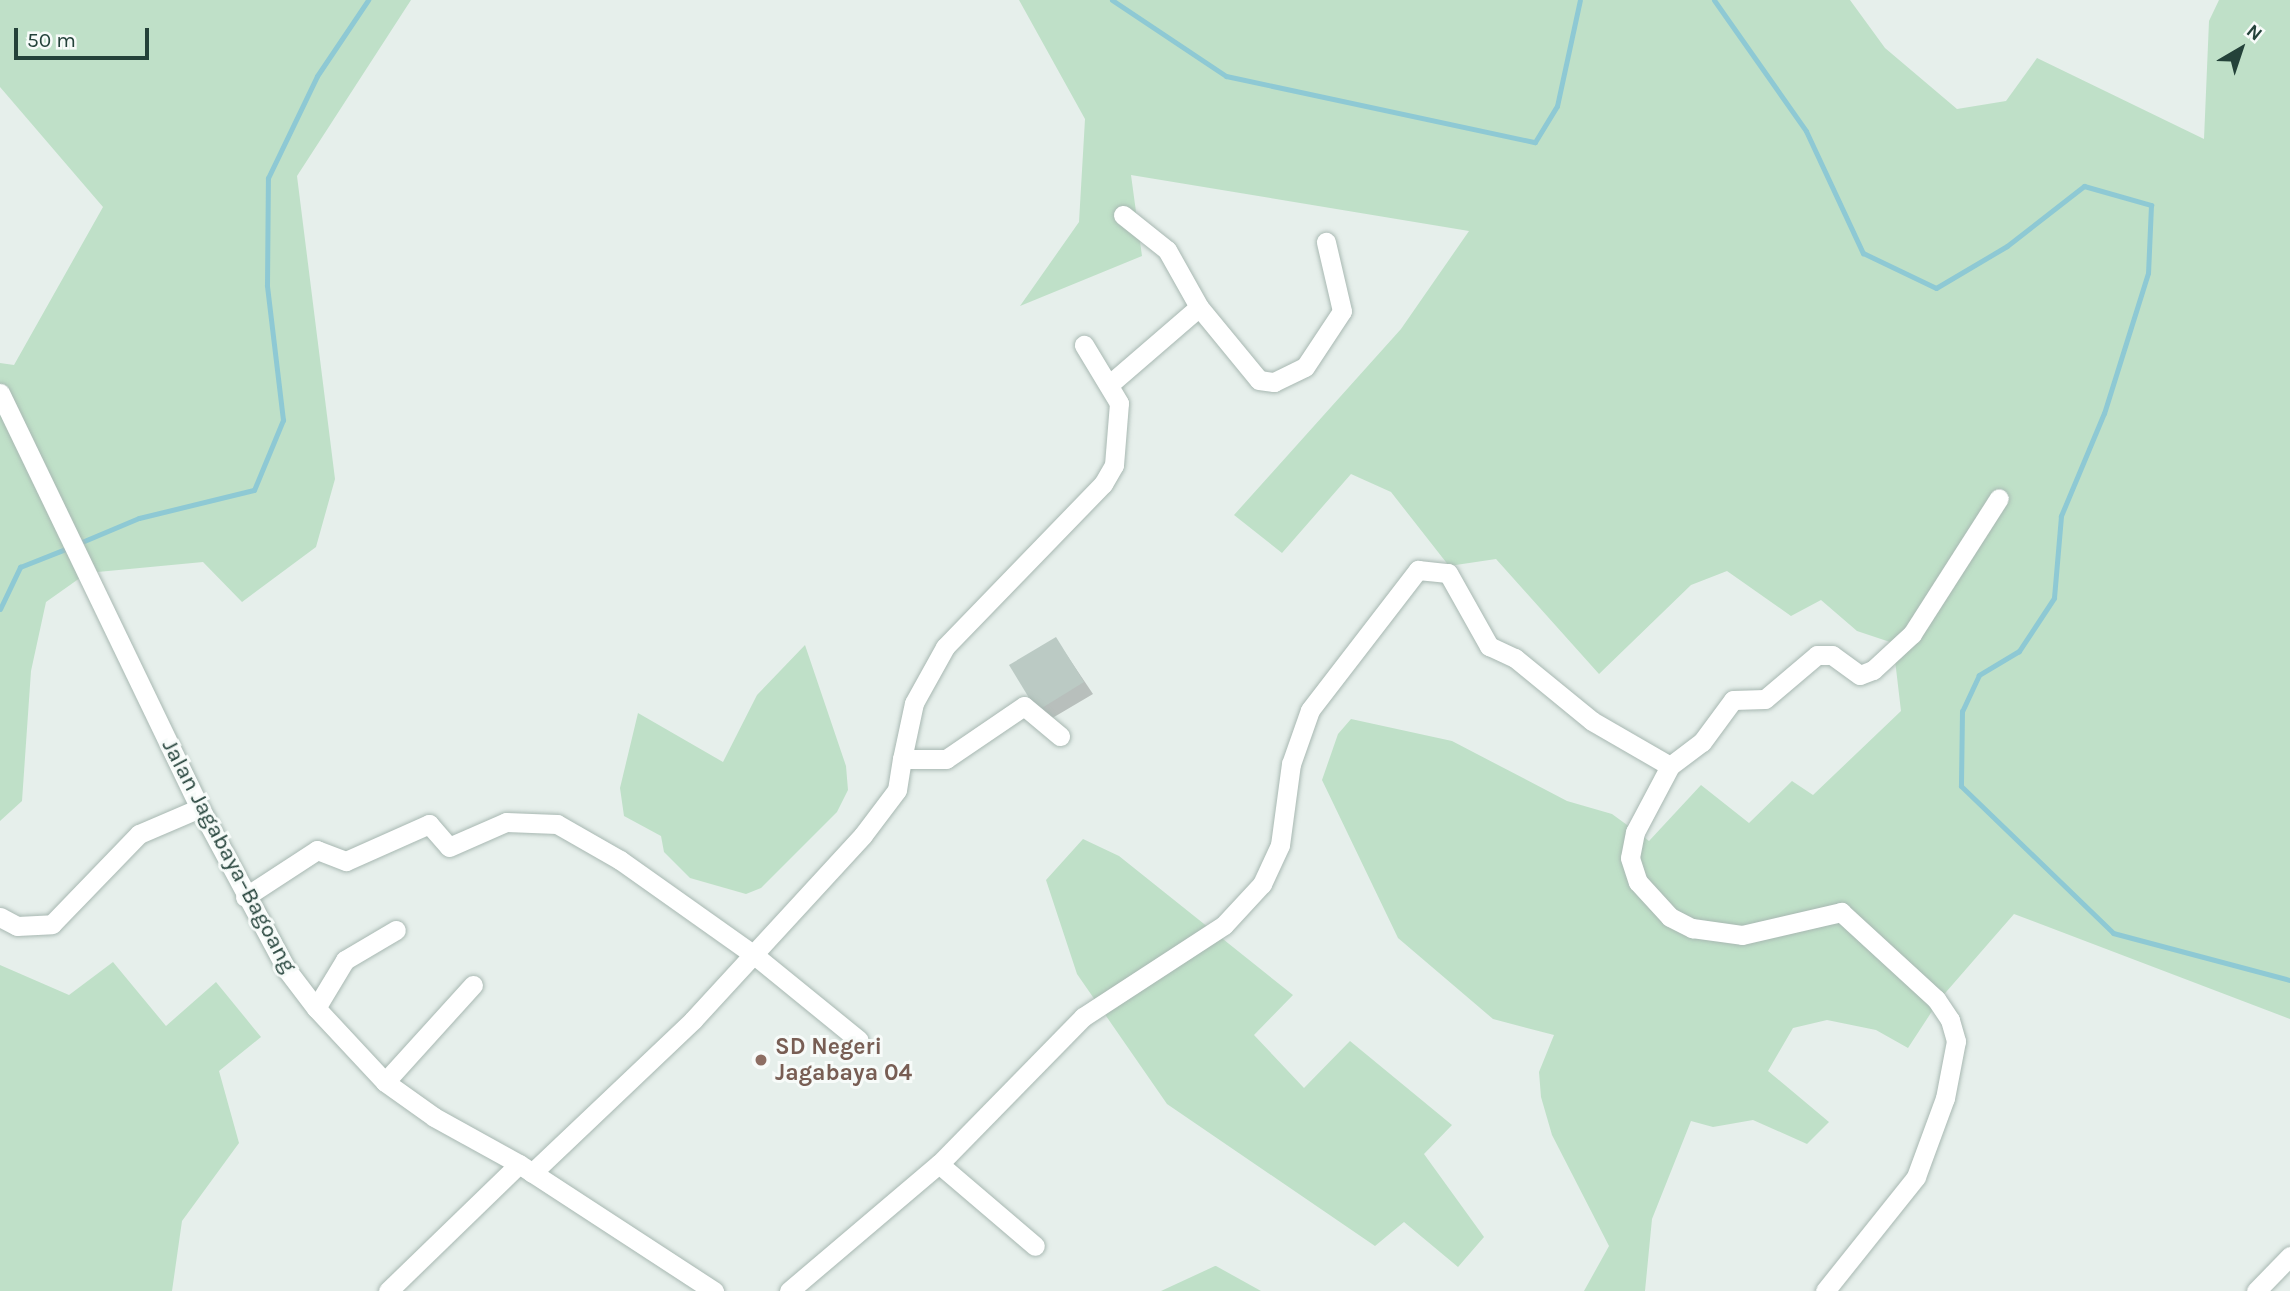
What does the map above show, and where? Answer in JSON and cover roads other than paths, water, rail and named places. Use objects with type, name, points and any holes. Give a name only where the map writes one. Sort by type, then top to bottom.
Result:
[{"type":"street","points":[[1123,215],[1167,250],[1199,307],[1259,380],[1274,382],[1305,367],[1342,311],[1326,242]]},
{"type":"street","points":[[1111,383],[1199,307]]},
{"type":"street","points":[[388,1291],[694,1020],[863,835],[897,790],[914,703],[945,647],[1103,484],[1122,424],[1111,383],[1084,345]]},
{"type":"street","name":"Jalan Jagabaya–Bagoang","points":[[0,393],[200,808],[246,897],[316,1008],[385,1082],[526,1168],[714,1291]]},
{"type":"street","points":[[1825,1291],[1916,1177],[1945,1098],[1956,1041],[1950,1020],[1848,915],[1742,935],[1692,928],[1670,917],[1637,882],[1630,858],[1635,832],[1670,766],[1702,742],[1733,700],[1765,699],[1817,655],[1832,655],[1860,675],[1873,670],[1912,634],[1999,498]]},
{"type":"street","points":[[789,1291],[939,1164],[1083,1017],[1224,925],[1262,884],[1280,845],[1291,764],[1310,710],[1418,570],[1448,573],[1489,646],[1516,659],[1592,721],[1670,766]]},
{"type":"street","points":[[902,759],[946,759],[1024,706],[1060,736]]},
{"type":"street","points":[[0,917],[17,926],[52,924],[139,834],[200,808]]},
{"type":"street","points":[[246,897],[317,850],[346,860],[429,824],[449,847],[506,822],[557,824],[621,860],[753,954],[859,1040]]},
{"type":"street","points":[[316,1008],[345,960],[396,930]]},
{"type":"street","points":[[385,1082],[473,985]]},
{"type":"street","points":[[939,1164],[1035,1246]]},
{"type":"street","points":[[2256,1291],[2290,1256]]},
{"type":"waterway","points":[[77,544],[139,518],[254,490],[283,420],[267,285],[268,178],[317,76],[368,0]]},
{"type":"waterway","points":[[1112,0],[1226,76],[1535,142],[1557,106],[1580,0]]},
{"type":"waterway","points":[[1714,0],[1806,131],[1863,253],[1936,288],[2007,246],[2084,186],[2151,205],[2148,273],[2104,413],[2061,516],[2054,598],[2019,651],[1979,675],[1962,711],[1961,786],[2113,933],[2290,980]]},
{"type":"waterway","points":[[0,609],[20,567],[68,548]]},
{"type":"place","name":"SD Negeri Jagabaya 04","points":[[761,1060]]}]
